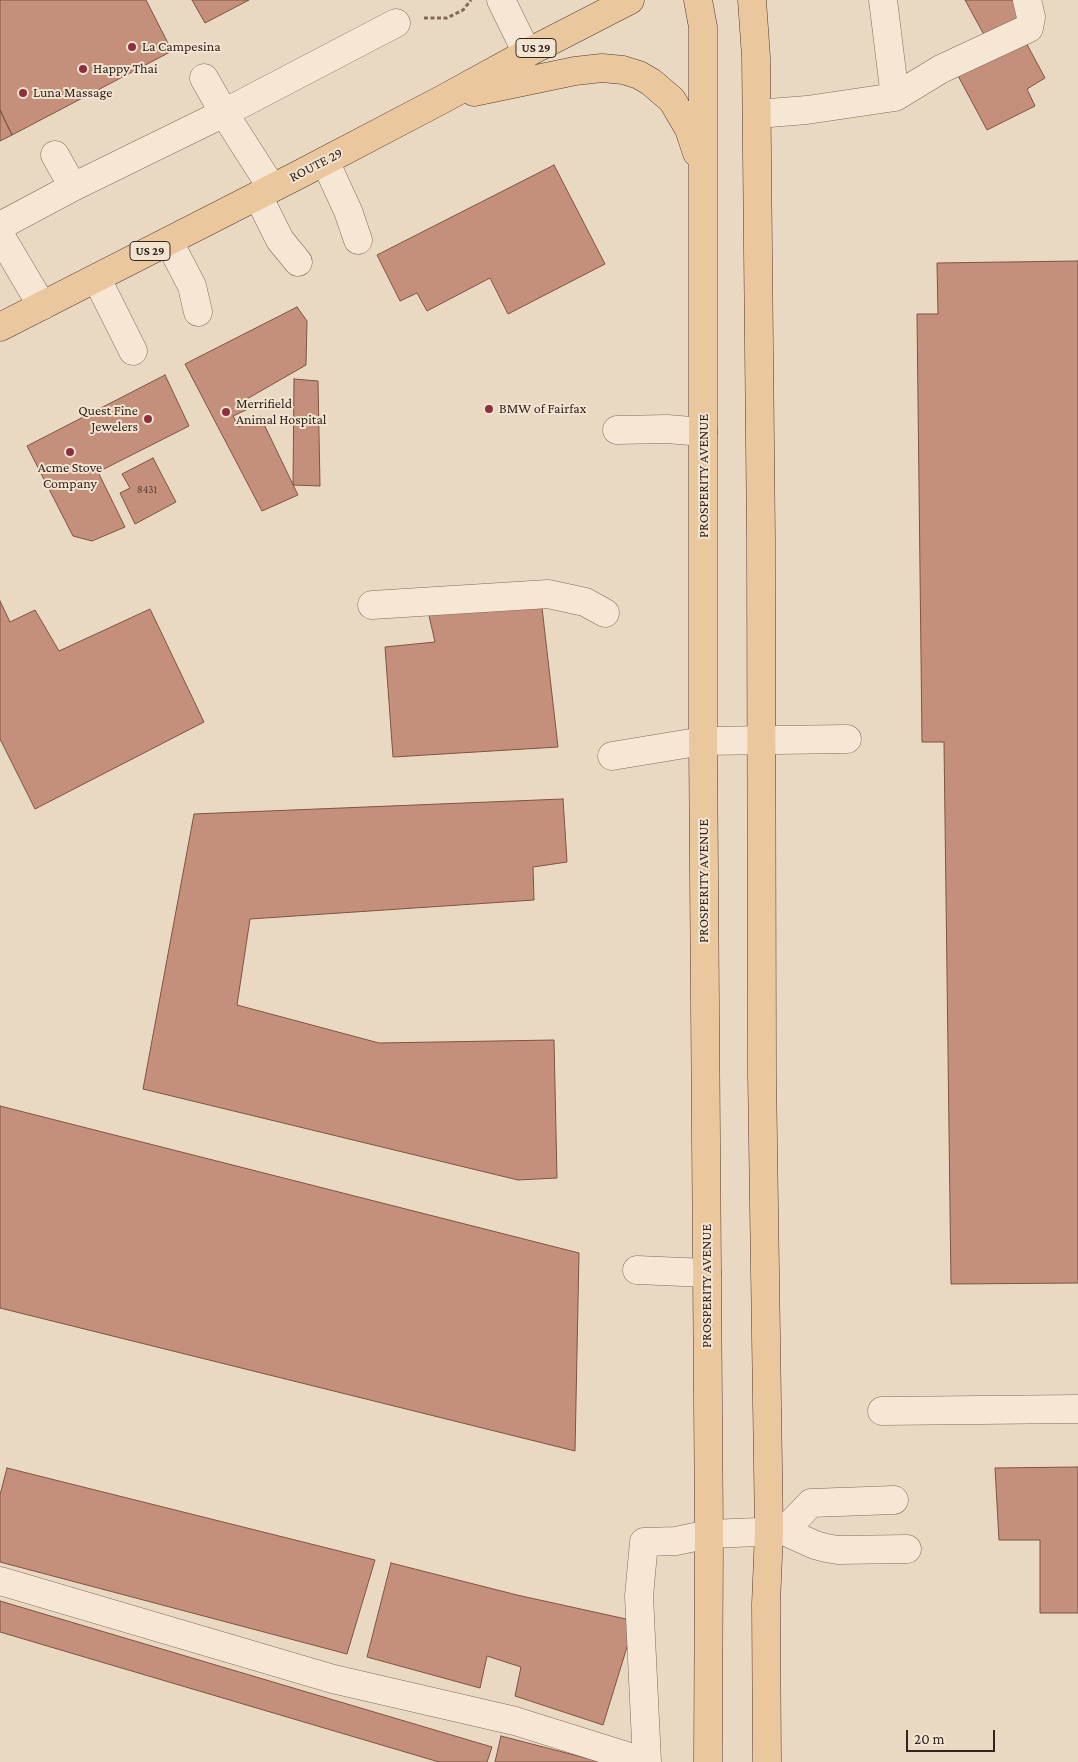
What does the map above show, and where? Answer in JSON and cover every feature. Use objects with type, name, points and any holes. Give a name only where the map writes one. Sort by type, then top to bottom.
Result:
[{"type":"main road","name":"ROUTE 29","points":[[0,327],[170,242],[443,99],[527,53],[601,7],[630,0]]},
{"type":"main road","name":"PROSPERITY AVENUE","points":[[698,0],[703,27],[703,742],[709,1534],[708,1762]]},
{"type":"main road","points":[[752,0],[757,114],[761,530],[763,1165],[776,1531],[766,1604],[767,1762]]},
{"type":"main road","points":[[443,99],[575,70],[602,68],[623,70],[639,75],[663,91],[672,100],[689,129],[698,155],[703,194]]},
{"type":"lane","points":[[501,0],[527,53]]},
{"type":"lane","points":[[883,0],[895,97]]},
{"type":"lane","points":[[757,114],[807,110],[895,97],[941,69],[1029,28],[1031,17],[1027,0]]},
{"type":"lane","points":[[42,306],[2,223],[224,113],[395,24]]},
{"type":"lane","points":[[204,78],[265,192],[280,240],[298,262]]},
{"type":"lane","points":[[55,155],[73,187]]},
{"type":"lane","points":[[325,160],[348,211],[358,240]]},
{"type":"lane","points":[[170,242],[192,286],[198,312]]},
{"type":"lane","points":[[97,278],[133,351]]},
{"type":"lane","points":[[617,430],[667,429],[703,432]]},
{"type":"lane","points":[[372,605],[548,594],[585,602],[605,612]]},
{"type":"lane","points":[[612,756],[703,742],[847,739]]},
{"type":"lane","points":[[637,1270],[707,1273]]},
{"type":"lane","points":[[882,1411],[1078,1409]]},
{"type":"lane","points":[[776,1531],[811,1503],[894,1500]]},
{"type":"lane","points":[[0,1581],[333,1679],[515,1721],[646,1762],[638,1596],[644,1542],[676,1541],[709,1534],[776,1531],[815,1545],[838,1550],[907,1549]]},
{"type":"path","points":[[395,24],[414,18],[447,18],[463,10],[471,0]]},
{"type":"building","points":[[0,0],[146,0],[172,51],[12,135],[0,110]]},
{"type":"building","points":[[192,0],[249,0],[205,23]]},
{"type":"building","points":[[965,0],[1015,0],[1026,23],[988,42]]},
{"type":"building","points":[[1023,37],[1045,78],[1027,89],[1035,106],[987,130],[956,72]]},
{"type":"building","points":[[0,110],[12,135],[0,141]]},
{"type":"building","points":[[554,165],[605,264],[508,314],[490,278],[427,311],[417,293],[400,301],[377,255]]},
{"type":"building","points":[[1078,261],[1078,1283],[951,1284],[944,742],[922,742],[917,314],[938,314],[937,263]]},
{"type":"building","name":"Merrifield Animal Hospital","points":[[297,307],[307,321],[306,365],[245,400],[248,409],[233,416],[239,427],[260,416],[298,495],[262,511],[185,364]]},
{"type":"building","points":[[165,375],[189,426],[98,472],[125,527],[92,541],[73,536],[27,446]]},
{"type":"building","points":[[294,379],[318,381],[320,486],[293,485]]},
{"type":"building","points":[[153,458],[176,502],[135,524],[120,493],[130,488],[122,474]]},
{"type":"building","points":[[541,599],[558,747],[393,757],[385,647],[435,642],[427,607]]},
{"type":"building","points":[[0,601],[10,622],[35,610],[59,651],[150,609],[204,722],[35,809],[0,739]]},
{"type":"building","points":[[563,799],[567,862],[533,867],[534,900],[250,919],[237,1005],[379,1043],[554,1040],[557,1178],[518,1180],[143,1089],[194,814]]},
{"type":"building","points":[[0,1106],[579,1253],[575,1451],[0,1308]]},
{"type":"building","points":[[1078,1467],[1078,1613],[1040,1613],[1040,1540],[999,1540],[995,1468]]},
{"type":"building","points":[[7,1468],[375,1560],[347,1654],[0,1562],[0,1495]]},
{"type":"building","points":[[391,1563],[517,1595],[635,1621],[603,1725],[515,1696],[521,1667],[487,1656],[480,1688],[367,1657]]},
{"type":"building","points":[[0,1601],[492,1747],[487,1762],[439,1762],[0,1632]]},
{"type":"building","points":[[501,1736],[601,1762],[495,1762]]},
{"type":"place","name":"La Campesina","points":[[132,47]]},
{"type":"place","name":"Happy Thai","points":[[83,69]]},
{"type":"place","name":"Luna Massage","points":[[23,93]]},
{"type":"place","name":"BMW of Fairfax","points":[[489,409]]},
{"type":"place","name":"Merrifield Animal Hospital","points":[[226,412]]},
{"type":"place","name":"Quest Fine Jewelers","points":[[148,419]]},
{"type":"place","name":"Acme Stove Company","points":[[70,452]]}]
